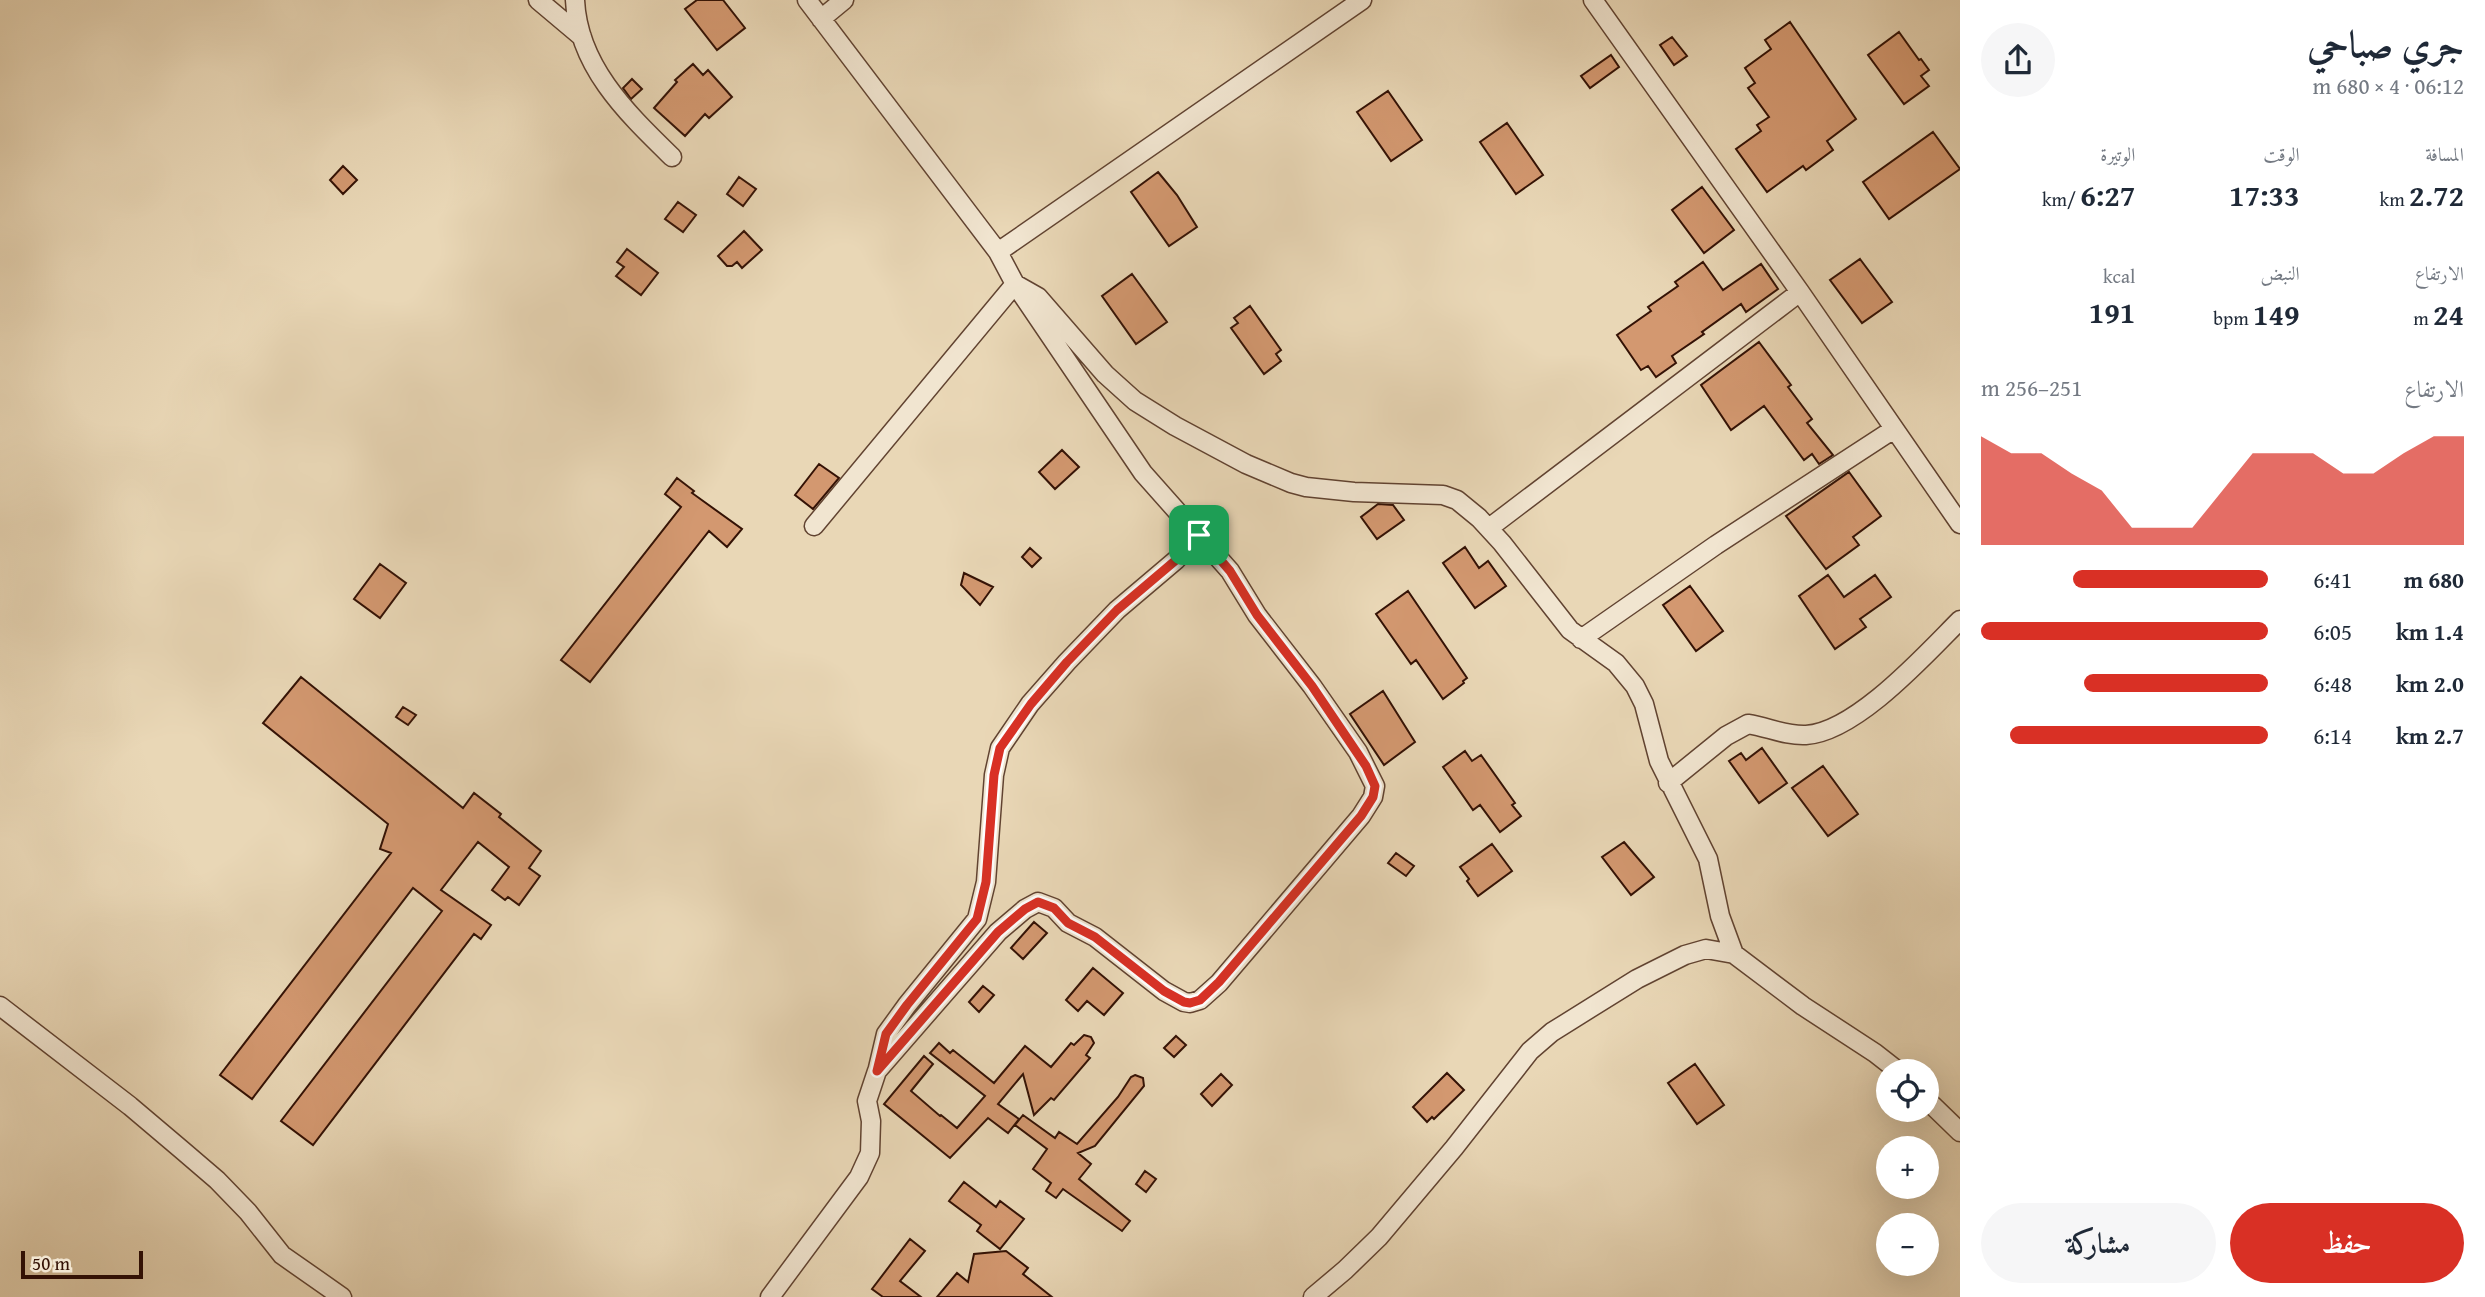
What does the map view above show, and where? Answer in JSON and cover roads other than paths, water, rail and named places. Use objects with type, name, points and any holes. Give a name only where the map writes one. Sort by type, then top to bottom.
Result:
[{"type":"street","points":[[538,0],[582,37]]},
{"type":"street","points":[[575,0],[582,37],[597,71],[622,108],[672,158]]},
{"type":"street","points":[[807,0],[998,252],[1015,284],[1143,473],[1230,571],[1257,615],[1312,686],[1366,766],[1375,786],[1373,797],[1361,816],[1219,982],[1200,1000],[1184,1002],[1164,991],[1095,937],[1068,923],[1054,908],[1038,902],[1025,909],[998,932],[877,1071]]},
{"type":"street","points":[[821,19],[844,0]]},
{"type":"street","points":[[998,252],[1362,0]]},
{"type":"street","points":[[1593,0],[1960,524]]},
{"type":"street","points":[[814,526],[1015,284]]},
{"type":"street","points":[[1015,284],[1038,297],[1119,388],[1135,401],[1199,440],[1271,475],[1306,486],[1354,492],[1443,495],[1467,507],[1489,528],[1560,618],[1581,639],[1616,663],[1635,686],[1644,704],[1659,761],[1668,783],[1694,827],[1708,859],[1717,906],[1734,954]]},
{"type":"street","points":[[1489,528],[1800,292]]},
{"type":"street","points":[[1581,639],[1735,532],[1894,429]]},
{"type":"street","points":[[770,1297],[859,1177],[870,1153],[871,1121],[867,1101],[886,1034],[977,919],[986,882],[993,784],[1000,748],[1031,704],[1067,662],[1117,610],[1176,560],[1199,535]]},
{"type":"street","points":[[1668,783],[1726,736],[1748,724],[1792,735],[1810,735],[1829,730],[1875,700],[1960,620]]},
{"type":"street","points":[[1313,1297],[1379,1237],[1454,1148],[1514,1069],[1552,1032],[1664,963],[1706,949],[1734,954],[1803,1006],[1883,1059]]},
{"type":"street","points":[[0,1006],[130,1105],[217,1180],[248,1212],[282,1255],[342,1297]]},
{"type":"street","points":[[1939,1112],[1960,1132]]}]
